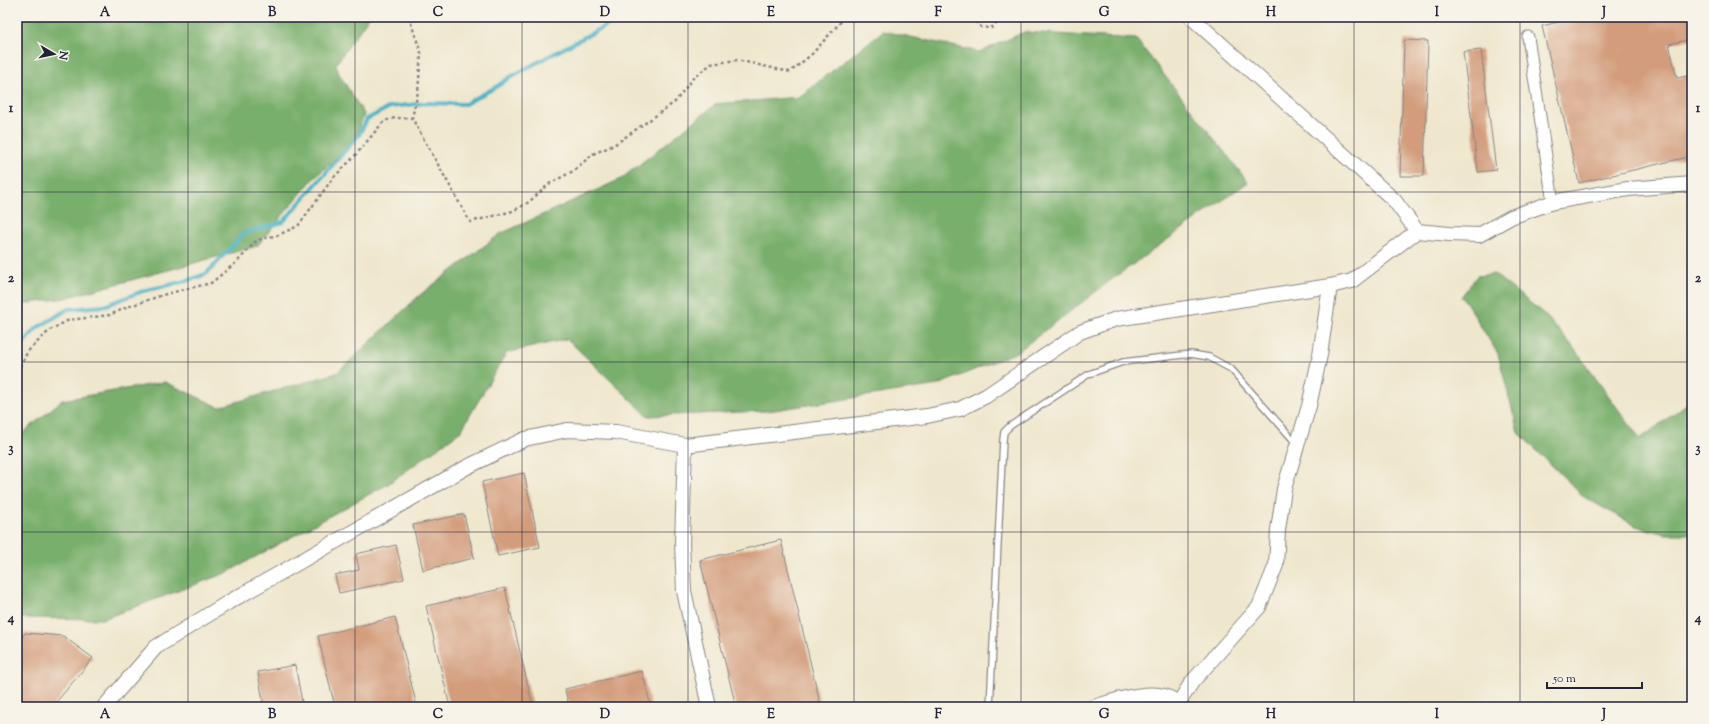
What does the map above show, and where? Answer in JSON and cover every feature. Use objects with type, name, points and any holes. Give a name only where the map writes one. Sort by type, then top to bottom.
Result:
[{"type":"street","points":[[1191,17],[1394,200],[1417,231]]},
{"type":"street","points":[[1528,37],[1553,202]]},
{"type":"street","points":[[104,707],[156,647],[229,602],[460,471],[525,439],[567,430],[602,431],[616,432],[685,445],[928,416],[960,409],[986,396],[1080,332],[1116,319],[1330,286],[1352,281],[1417,231],[1479,235],[1512,217],[1553,202],[1628,190],[1692,184]]},
{"type":"street","points":[[1094,707],[1117,699],[1154,694],[1170,697],[1179,706],[1192,682],[1259,607],[1276,565],[1284,489],[1309,406],[1320,355],[1330,286]]},
{"type":"street","points":[[685,445],[682,543],[684,591],[709,707]]},
{"type":"lane","points":[[990,707],[1003,440],[1004,432],[1010,426],[1088,374],[1123,362],[1191,354],[1209,357],[1231,369],[1297,445]]},
{"type":"path","points":[[408,17],[421,53],[418,92],[412,118],[470,222],[513,211],[529,202],[549,184],[572,171],[593,154],[614,145],[675,102],[693,78],[711,64],[737,60],[790,72],[812,54],[845,17]]},
{"type":"path","points":[[970,17],[981,27],[992,28],[1002,17]]},
{"type":"path","points":[[17,372],[28,351],[50,330],[69,320],[110,315],[166,294],[211,283],[238,261],[257,240],[278,235],[298,226],[333,178],[354,157],[384,121],[395,118],[412,118]]},
{"type":"green space","points":[[17,17],[369,17],[336,64],[339,74],[364,114],[354,142],[313,179],[257,246],[65,298],[17,305]]},
{"type":"green space","points":[[883,31],[980,52],[1024,32],[1136,39],[1248,182],[1111,280],[1017,352],[938,385],[768,411],[648,416],[567,339],[506,353],[461,431],[388,484],[226,573],[103,619],[17,618],[17,438],[62,400],[165,382],[219,407],[337,373],[421,294],[500,234],[621,179],[716,104],[799,97]]},
{"type":"green space","points":[[1494,274],[1544,314],[1570,343],[1640,439],[1692,400],[1692,534],[1665,534],[1636,526],[1584,497],[1518,432],[1498,354],[1466,302],[1461,297],[1477,276]]},
{"type":"building","points":[[1579,17],[1692,17],[1692,39],[1669,44],[1677,78],[1692,75],[1692,156],[1579,183],[1542,26]]},
{"type":"building","points":[[1404,40],[1428,41],[1424,176],[1400,176]]},
{"type":"building","points":[[1481,50],[1496,170],[1478,172],[1463,52]]},
{"type":"building","points":[[524,473],[540,547],[498,556],[482,482]]},
{"type":"building","points":[[464,514],[474,558],[423,570],[413,525]]},
{"type":"building","points":[[781,540],[821,707],[736,707],[700,560]]},
{"type":"building","points":[[396,545],[404,579],[339,593],[335,575],[359,570],[356,554]]},
{"type":"building","points":[[505,588],[533,707],[450,707],[426,606]]},
{"type":"building","points":[[395,617],[417,707],[335,707],[318,636]]},
{"type":"building","points":[[25,633],[63,636],[93,658],[52,707],[17,707],[17,643]]},
{"type":"building","points":[[295,665],[303,707],[264,707],[258,672]]},
{"type":"building","points":[[642,671],[651,707],[569,707],[565,689]]},
{"type":"waterway","points":[[17,350],[37,328],[68,309],[104,306],[143,291],[186,281],[206,274],[245,233],[283,222],[359,135],[367,119],[390,107],[427,103],[465,104],[496,87],[512,76],[622,17]]}]
